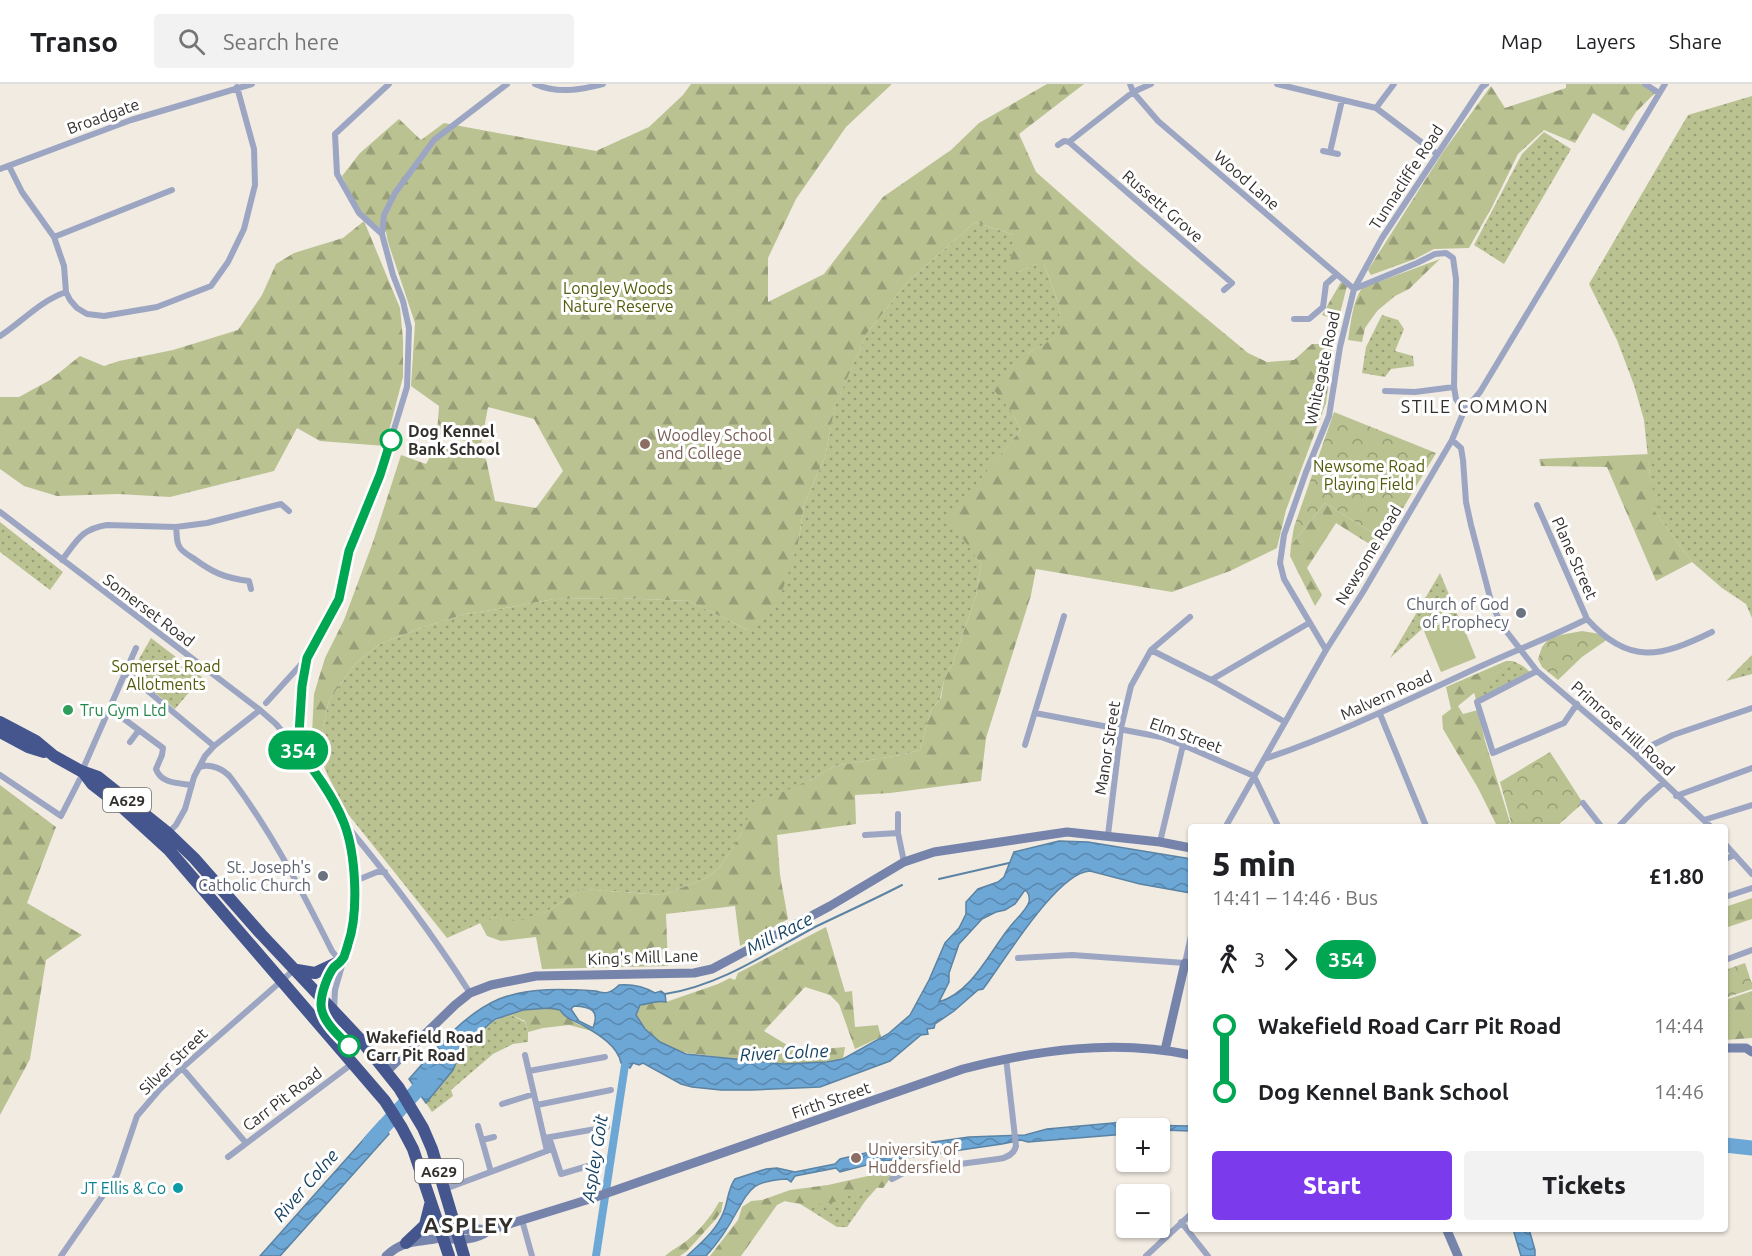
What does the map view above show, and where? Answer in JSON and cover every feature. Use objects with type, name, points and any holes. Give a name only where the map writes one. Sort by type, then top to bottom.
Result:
[{"type":"highway","name":"A629","points":[[0,722],[36,741],[54,756],[82,772],[98,777],[168,832],[334,1010],[399,1088],[416,1114],[432,1149],[464,1256]]},
{"type":"highway","name":"A629","points":[[0,732],[28,747],[54,756]]},
{"type":"highway","name":"A629","points":[[82,772],[92,784],[154,836],[194,876],[350,1065],[385,1101],[413,1149],[448,1256]]},
{"type":"highway","points":[[295,969],[315,973],[343,960]]},
{"type":"highway","points":[[322,998],[323,1016],[350,1048],[350,1065]]},
{"type":"highway","points":[[406,1242],[424,1225],[431,1204]]},
{"type":"main road","name":"King's Mill Lane","points":[[386,1072],[470,993],[491,985],[536,976],[694,973],[712,969],[830,906],[904,862],[934,852],[1065,832],[1160,842],[1188,847]]},
{"type":"main road","points":[[1165,1050],[1188,964]]},
{"type":"main road","name":"Firth Street","points":[[406,1242],[458,1236],[472,1228],[490,1230],[596,1197],[963,1070],[1006,1058],[1087,1047],[1165,1050],[1188,1054]]},
{"type":"main road","points":[[1728,1048],[1746,1048],[1752,1052]]},
{"type":"main road","points":[[1448,1232],[1458,1256]]},
{"type":"main road","points":[[386,1256],[406,1242]]},
{"type":"street","name":"Broadgate","points":[[0,169],[131,120],[252,84]]},
{"type":"street","points":[[382,234],[359,213],[337,174],[335,134],[389,84]]},
{"type":"street","points":[[266,703],[307,658],[339,599],[349,551],[380,475],[407,387],[409,328],[382,234],[384,215],[395,193],[434,140],[507,84]]},
{"type":"street","points":[[535,84],[558,91],[584,89],[603,84]]},
{"type":"street","name":"Wood Lane","points":[[1130,84],[1133,92],[1158,120],[1354,289]]},
{"type":"street","points":[[1058,145],[1064,141],[1069,142],[1133,92],[1151,84]]},
{"type":"street","points":[[1277,84],[1376,108],[1437,154]]},
{"type":"street","points":[[1376,108],[1394,84]]},
{"type":"street","name":"Tunnacliffe Road","points":[[1354,289],[1382,238],[1486,84]]},
{"type":"street","points":[[1645,84],[1659,93]]},
{"type":"street","name":"Newsome Road","points":[[1227,824],[1326,650],[1363,592],[1452,440],[1464,411],[1480,392],[1665,84]]},
{"type":"street","points":[[9,166],[22,192],[54,237],[64,266],[66,292],[77,308],[87,314],[104,316],[157,307],[211,286],[228,262],[244,228],[255,185],[254,149],[237,87]]},
{"type":"street","points":[[1330,153],[1342,100]]},
{"type":"street","name":"Russett Grove","points":[[1069,142],[1232,284],[1224,290]]},
{"type":"street","points":[[1323,151],[1338,154]]},
{"type":"street","points":[[54,237],[172,190]]},
{"type":"street","points":[[1354,289],[1435,254],[1446,253],[1454,258],[1456,279],[1454,387],[1456,399],[1464,411]]},
{"type":"street","points":[[1294,319],[1309,319],[1323,307],[1326,284],[1336,275]]},
{"type":"street","name":"Whitegate Road","points":[[1326,650],[1284,579],[1280,563],[1284,535],[1329,416],[1340,347],[1354,289]]},
{"type":"street","points":[[0,336],[41,304],[66,292]]},
{"type":"street","points":[[1385,391],[1415,392],[1454,387]]},
{"type":"street","name":"Primrose Hill Road","points":[[1452,440],[1461,448],[1466,502],[1492,605],[1503,627],[1537,671],[1634,754],[1708,824]]},
{"type":"street","points":[[282,504],[285,496]]},
{"type":"street","points":[[282,504],[289,511]]},
{"type":"street","points":[[62,560],[86,531],[96,527],[107,525],[176,527],[207,523],[282,504]]},
{"type":"street","name":"Plane Street","points":[[1519,649],[1587,620],[1537,505]]},
{"type":"street","name":"Somerset Road","points":[[0,512],[260,710],[295,746],[325,787],[344,823],[355,881],[350,938],[335,990],[334,1010]]},
{"type":"street","points":[[176,527],[178,546],[184,552],[220,575],[230,579],[249,581]]},
{"type":"street","points":[[251,589],[249,581],[254,574]]},
{"type":"street","points":[[1025,745],[1065,616]]},
{"type":"street","name":"Manor Street","points":[[1108,836],[1121,729],[1131,686],[1151,650],[1190,616]]},
{"type":"street","points":[[1587,620],[1600,634],[1627,650],[1654,654],[1682,647],[1712,632]]},
{"type":"street","points":[[1211,680],[1309,623]]},
{"type":"street","points":[[0,776],[61,816],[136,648]]},
{"type":"street","name":"Malvern Road","points":[[1263,760],[1304,746],[1380,714],[1519,649]]},
{"type":"street","points":[[1151,650],[1211,680],[1285,722]]},
{"type":"street","points":[[295,746],[299,734],[302,686],[307,658]]},
{"type":"street","points":[[1537,671],[1477,702],[1493,753],[1564,723],[1577,704]]},
{"type":"street","points":[[125,672],[214,746]]},
{"type":"street","points":[[1634,754],[1673,735],[1752,708]]},
{"type":"street","points":[[154,836],[168,832],[182,816],[197,770],[205,756],[214,746],[260,710]]},
{"type":"street","points":[[116,713],[163,748],[156,770],[162,779],[192,785]]},
{"type":"street","name":"Elm Street","points":[[1035,713],[1161,737],[1254,776]]},
{"type":"street","points":[[1380,714],[1425,824]]},
{"type":"street","points":[[130,742],[139,730]]},
{"type":"street","points":[[1160,842],[1183,745]]},
{"type":"street","points":[[200,767],[207,765],[219,769],[227,773],[235,783],[266,829],[332,951],[343,960]]},
{"type":"street","points":[[1676,796],[1752,768]]},
{"type":"street","points":[[1254,776],[1277,824]]},
{"type":"street","points":[[1621,824],[1663,783]]},
{"type":"street","points":[[1583,803],[1599,824]]},
{"type":"street","points":[[1704,820],[1752,805]]},
{"type":"street","points":[[898,814],[898,833],[904,862]]},
{"type":"street","points":[[344,823],[385,872],[442,949],[470,993]]},
{"type":"street","points":[[865,835],[898,833]]},
{"type":"street","points":[[1728,847],[1752,874]]},
{"type":"street","points":[[1728,858],[1735,855]]},
{"type":"street","points":[[355,881],[385,872]]},
{"type":"street","points":[[1728,896],[1752,888]]},
{"type":"street","points":[[1728,959],[1752,950]]},
{"type":"street","points":[[1018,958],[1072,955],[1188,964]]},
{"type":"street","name":"Somerset Road","points":[[322,998],[329,976],[343,960]]},
{"type":"street","name":"Silver Street","points":[[61,1256],[117,1175],[137,1116],[182,1068],[295,969]]},
{"type":"street","points":[[525,1055],[546,1138],[561,1174],[600,1160],[596,1197]]},
{"type":"street","points":[[529,1071],[605,1057]]},
{"type":"street","points":[[892,1179],[906,1171],[1005,1158],[1015,1150],[1006,1058]]},
{"type":"street","name":"Carr Pit Road","points":[[228,1157],[350,1065]]},
{"type":"street","points":[[182,1068],[246,1143]]},
{"type":"street","points":[[537,1105],[611,1090]]},
{"type":"street","points":[[502,1104],[534,1094]]},
{"type":"street","points":[[478,1126],[491,1172]]},
{"type":"street","points":[[546,1138],[607,1126]]},
{"type":"street","points":[[482,1140],[494,1137]]},
{"type":"street","points":[[445,1189],[550,1150]]},
{"type":"street","points":[[1146,1256],[1188,1216]]},
{"type":"street","points":[[522,1220],[532,1256]]},
{"type":"street","points":[[1181,1222],[1188,1231]]},
{"type":"street","points":[[1189,1232],[1208,1256]]},
{"type":"green space","name":"Longley Woods Nature Reserve","points":[[691,84],[892,84],[846,127],[796,199],[768,258],[768,302],[824,274],[883,197],[951,150],[979,123],[1047,84],[1084,84],[1019,134],[1036,172],[1137,261],[1248,353],[1267,362],[1294,360],[1312,344],[1330,344],[1336,320],[1322,315],[1341,282],[1347,286],[1334,337],[1326,403],[1286,510],[1277,548],[1230,571],[1172,592],[1036,569],[1031,595],[986,738],[981,781],[890,793],[855,795],[856,824],[777,835],[780,875],[788,919],[740,946],[735,906],[666,914],[668,966],[542,969],[536,937],[501,941],[487,936],[480,923],[494,917],[516,921],[546,912],[582,889],[663,895],[704,879],[719,868],[730,852],[742,832],[753,805],[810,780],[835,766],[920,750],[931,710],[941,698],[944,680],[952,665],[976,596],[981,564],[948,518],[1021,430],[1013,414],[994,390],[1028,353],[1060,335],[1059,305],[1044,264],[1037,264],[1018,272],[1009,268],[1014,235],[975,222],[907,283],[867,333],[835,406],[825,457],[804,505],[798,545],[780,597],[748,630],[689,601],[620,598],[554,599],[465,614],[421,628],[380,644],[355,664],[329,700],[320,742],[327,774],[312,733],[314,694],[325,658],[344,620],[373,542],[401,455],[426,464],[436,446],[486,459],[495,501],[536,508],[563,471],[534,419],[488,407],[481,445],[437,434],[439,406],[411,386],[415,323],[386,232],[361,214],[342,176],[360,153],[399,119],[421,140],[444,123],[596,151],[649,127],[683,95]]},
{"type":"green space","points":[[1566,84],[1641,84],[1655,93],[1636,112],[1624,131],[1593,113],[1575,143],[1544,130],[1518,154],[1469,248],[1434,249],[1415,259],[1371,275],[1368,270],[1443,152],[1491,86],[1505,108],[1566,88]]},
{"type":"green space","points":[[1752,96],[1752,618],[1746,604],[1722,588],[1692,562],[1653,509],[1658,505],[1651,487],[1644,420],[1617,340],[1589,284],[1688,115]]},
{"type":"green space","points":[[1544,132],[1571,149],[1504,264],[1474,245],[1522,154]]},
{"type":"green space","points":[[364,221],[400,308],[403,339],[403,377],[385,446],[320,441],[297,428],[274,471],[170,497],[118,494],[57,496],[24,486],[0,469],[0,397],[19,397],[50,380],[80,356],[104,366],[173,350],[238,330],[262,295],[276,264],[294,253],[343,238]]},
{"type":"green space","points":[[975,222],[1014,235],[1018,272],[1037,264],[1044,264],[1059,305],[1061,335],[1028,353],[1013,414],[1021,430],[976,485],[970,548],[981,564],[976,596],[952,665],[944,680],[940,699],[931,710],[920,750],[835,766],[810,780],[742,832],[719,868],[704,879],[663,895],[582,889],[546,912],[516,922],[494,917],[447,938],[348,814],[327,774],[320,742],[329,700],[355,664],[380,644],[421,628],[465,614],[554,599],[620,598],[689,601],[748,630],[798,545],[804,505],[825,457],[835,405],[867,333],[907,283]]},
{"type":"green space","points":[[1440,259],[1409,289],[1395,296],[1377,311],[1365,328],[1362,342],[1348,340],[1354,307],[1362,288]]},
{"type":"green space","points":[[1382,315],[1398,320],[1404,329],[1395,351],[1413,356],[1414,366],[1391,369],[1385,377],[1362,373],[1366,347]]},
{"type":"green space","name":"Newsome Road Playing Field","points":[[1334,412],[1436,453],[1384,540],[1325,503],[1291,545],[1294,527]]},
{"type":"green space","points":[[1649,454],[1651,480],[1659,506],[1653,509],[1692,562],[1656,581],[1607,467],[1541,466],[1539,459]]},
{"type":"green space","points":[[1325,503],[1384,540],[1379,550],[1336,523],[1307,568],[1322,595],[1315,606],[1290,556],[1291,545]]},
{"type":"green space","points":[[0,522],[63,572],[50,590],[0,552]]},
{"type":"green space","points":[[1440,573],[1458,616],[1422,629],[1390,658]]},
{"type":"green space","points":[[1459,616],[1476,658],[1441,672],[1424,631]]},
{"type":"green space","points":[[1582,631],[1600,634],[1608,639],[1582,657],[1558,680],[1542,667],[1538,659],[1542,647],[1550,637]]},
{"type":"green space","name":"Somerset Road Allotments","points":[[151,638],[202,677],[175,709],[131,673]]},
{"type":"green space","points":[[1752,655],[1752,674],[1726,681]]},
{"type":"green space","points":[[1506,661],[1513,661],[1458,706],[1463,714],[1478,710],[1510,822],[1508,824],[1496,824],[1478,788],[1443,729],[1442,716],[1451,709],[1446,687]]},
{"type":"green space","points":[[1513,661],[1530,672],[1476,700],[1474,692]]},
{"type":"green space","points":[[1550,752],[1583,803],[1559,824],[1509,824],[1511,822],[1500,782]]},
{"type":"green space","points":[[0,785],[56,827],[27,903],[82,935],[46,960],[30,1059],[0,1115]]},
{"type":"green space","points":[[1752,898],[1752,919],[1728,927],[1728,906]]},
{"type":"green space","points":[[826,927],[845,992],[852,991],[855,1027],[878,1025],[881,1037],[855,1049],[839,1004],[830,995],[805,987],[764,1031],[792,1048],[813,1050],[845,1047],[843,1059],[812,1063],[780,1063],[688,1053],[667,1046],[656,1039],[635,1015],[640,1005],[666,1002],[730,978],[735,980],[738,973]]},
{"type":"green space","points":[[1745,963],[1752,989],[1728,997],[1728,969]]},
{"type":"green space","points":[[1752,991],[1752,1038],[1728,1040],[1728,999]]},
{"type":"green space","points":[[556,1008],[571,1020],[592,1031],[569,1025],[528,1032],[525,1021],[509,1014],[523,1010]]},
{"type":"green space","points":[[509,1014],[525,1022],[528,1042],[513,1044],[493,1054],[451,1090],[453,1096],[432,1112],[426,1103],[453,1070],[457,1057],[467,1044],[489,1024]]},
{"type":"green space","points":[[899,1167],[883,1188],[865,1189],[837,1201],[826,1203],[803,1204],[785,1201],[777,1205],[741,1256],[710,1256],[738,1220],[742,1207],[751,1201],[762,1200],[790,1190],[828,1185]]},
{"type":"green space","points":[[882,1182],[847,1227],[837,1227],[789,1197]]},
{"type":"green space","points":[[719,1202],[723,1202],[721,1212],[687,1251],[680,1256],[665,1256],[695,1234]]},
{"type":"water","points":[[1059,841],[1088,842],[1188,859],[1188,892],[1140,884],[1090,871],[1077,875],[1062,886],[1047,902],[983,989],[978,990],[935,1024],[934,1028],[927,1029],[928,1034],[921,1035],[890,1061],[820,1087],[721,1090],[681,1084],[643,1063],[639,1065],[633,1063],[630,1068],[621,1063],[616,1051],[601,1037],[568,1018],[560,1010],[550,1008],[523,1010],[496,1019],[489,1024],[461,1051],[453,1070],[426,1103],[409,1079],[461,1024],[499,999],[523,992],[548,990],[584,990],[606,993],[619,985],[633,985],[655,993],[661,991],[665,994],[666,1002],[640,1005],[636,1015],[645,1029],[660,1042],[686,1054],[783,1064],[843,1059],[888,1034],[910,1015],[945,943],[959,928],[966,914],[966,902],[978,889],[998,882],[1004,877],[1014,852]],"holes":[[[1025,890],[1028,894],[1028,905],[979,971],[961,990],[939,1002],[949,982],[949,973],[959,944],[982,919],[1015,904]],[[574,1006],[585,1007],[595,1013],[593,1028],[579,1021],[571,1009]]]},
{"type":"water","points":[[380,1121],[389,1134],[280,1256],[260,1256]]},
{"type":"water","points":[[1116,1123],[1116,1135],[1028,1142],[1021,1140],[878,1162],[840,1172],[836,1168],[795,1176],[791,1182],[787,1179],[767,1181],[750,1191],[715,1246],[706,1256],[687,1256],[717,1224],[735,1179],[766,1169],[777,1168],[795,1172],[835,1164],[840,1159],[883,1149],[969,1137],[1025,1135],[1047,1129]]},
{"type":"water","points":[[1170,1126],[1188,1126],[1188,1131],[1170,1130]]},
{"type":"water","points":[[1514,1232],[1530,1232],[1535,1256],[1521,1256]]},
{"type":"waterway","name":"Mill Race","points":[[939,879],[1009,863]]},
{"type":"waterway","name":"Mill Race","points":[[665,994],[685,990],[724,976],[815,927],[902,885]]},
{"type":"waterway","name":"Aspley Goit","points":[[596,1256],[625,1065]]},
{"type":"waterway","name":"River Colne","points":[[370,1142],[431,1075]]},
{"type":"waterway","points":[[1728,1145],[1752,1148]]},
{"type":"bus line","name":"354","points":[[349,1046],[323,1016],[321,1002],[327,980],[334,968],[343,960],[350,938],[355,881],[351,852],[344,823],[333,801],[295,746],[301,722],[300,706],[307,658],[339,599],[349,551],[380,475],[391,440]]},
{"type":"place","name":"Dog Kennel Bank School","points":[[391,440]]},
{"type":"place","name":"Woodley School and College","points":[[645,444]]},
{"type":"place","name":"Church of God of Prophecy","points":[[1521,613]]},
{"type":"place","name":"Tru Gym Ltd","points":[[68,710]]},
{"type":"place","name":"St. Joseph's Catholic Church","points":[[323,876]]},
{"type":"place","name":"Wakefield Road Carr Pit Road","points":[[349,1046]]},
{"type":"place","name":"University of Huddersfield","points":[[856,1158]]},
{"type":"place","name":"JT Ellis & Co","points":[[178,1188]]},
{"type":"district","name":"STILE COMMON","points":[[1475,406]]},
{"type":"district","name":"ASPLEY","points":[[469,1224]]}]
